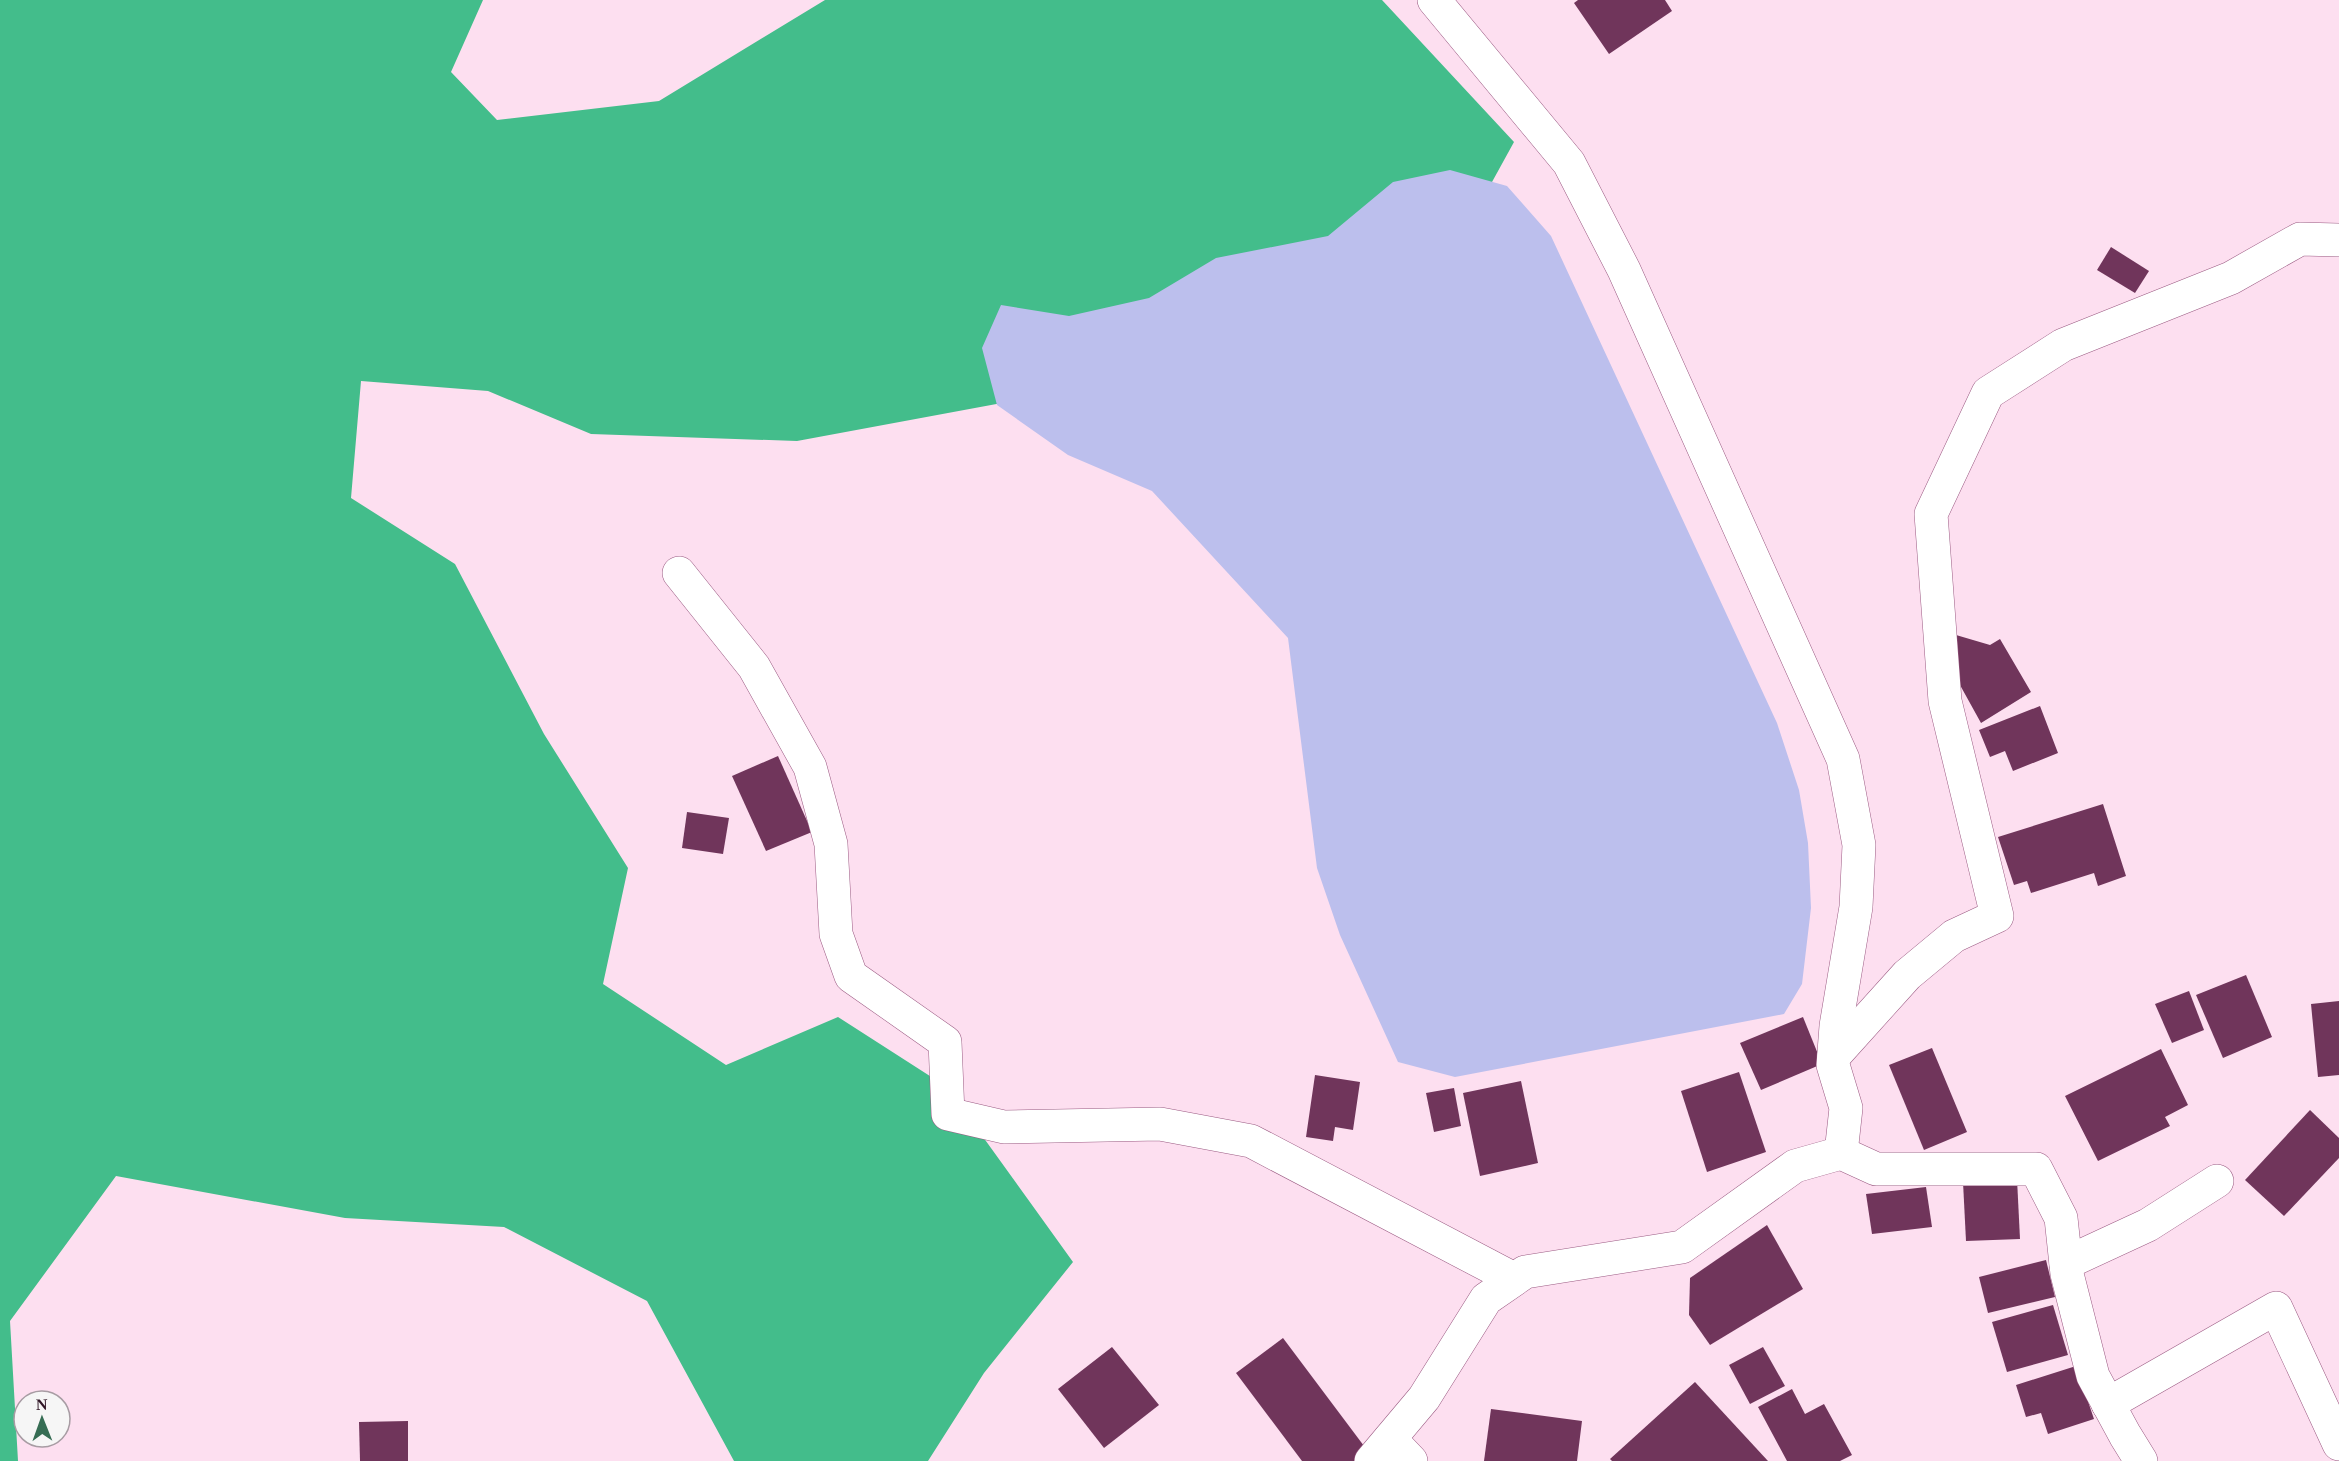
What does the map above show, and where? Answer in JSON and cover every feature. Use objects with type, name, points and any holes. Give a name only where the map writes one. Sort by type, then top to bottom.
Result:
[{"type":"street","points":[[1434,0],[1569,163],[1624,270],[1843,759],[1859,845],[1856,908],[1836,1026],[1833,1065],[1846,1108],[1841,1153]]},
{"type":"street","points":[[1834,1056],[1906,975],[1954,936],[1998,916],[1945,701],[1931,514],[1988,393],[2063,345],[2230,278],[2300,239],[2339,240]]},
{"type":"street","points":[[679,573],[754,667],[810,767],[831,844],[836,934],[850,976],[945,1042],[948,1114],[1004,1127],[1160,1124],[1251,1141],[1514,1279]]},
{"type":"street","points":[[1391,1454],[1486,1299],[1514,1279],[1525,1272],[1682,1247],[1795,1166],[1841,1153],[1876,1169],[2036,1169],[2061,1218],[2066,1263],[2094,1376],[2141,1461]]},
{"type":"street","points":[[2066,1263],[2148,1225],[2217,1181]]},
{"type":"street","points":[[2108,1404],[2276,1308],[2339,1444]]},
{"type":"green space","points":[[0,0],[483,0],[451,72],[497,120],[659,101],[825,0],[1382,0],[1514,142],[1470,222],[1055,393],[797,441],[591,434],[488,391],[361,381],[351,498],[455,564],[544,734],[628,868],[603,984],[726,1065],[838,1017],[947,1087],[1073,1262],[984,1373],[928,1461],[734,1461],[647,1301],[504,1227],[345,1218],[116,1176],[10,1321],[14,1389],[12,1389],[12,1449],[17,1449],[18,1461],[0,1461]]},
{"type":"water","points":[[1450,170],[1507,186],[1551,236],[1777,723],[1799,790],[1808,843],[1811,908],[1802,984],[1784,1014],[1455,1077],[1398,1062],[1340,935],[1317,868],[1288,638],[1152,491],[1068,455],[997,405],[982,348],[1001,305],[1069,316],[1149,298],[1216,258],[1328,236],[1393,182]]},
{"type":"building","points":[[1578,0],[1665,0],[1672,11],[1609,54],[1574,3]]},
{"type":"building","points":[[2111,247],[2149,271],[2135,293],[2097,270]]},
{"type":"building","points":[[1956,635],[1990,645],[2000,639],[2031,692],[1981,723],[1955,676]]},
{"type":"building","points":[[2040,706],[2058,753],[2013,771],[2005,751],[1990,757],[1979,730]]},
{"type":"building","points":[[778,756],[812,832],[766,851],[732,776]]},
{"type":"building","points":[[2103,804],[2126,876],[2098,886],[2094,873],[2031,893],[2027,881],[2014,885],[1998,837]]},
{"type":"building","points":[[687,812],[729,818],[723,854],[682,848]]},
{"type":"building","points":[[2246,975],[2272,1037],[2223,1058],[2196,995]]},
{"type":"building","points":[[2189,991],[2204,1030],[2172,1043],[2155,1004]]},
{"type":"building","points":[[2339,1001],[2339,1075],[2318,1077],[2311,1004]]},
{"type":"building","points":[[1803,1017],[1822,1064],[1761,1090],[1740,1043]]},
{"type":"building","points":[[1932,1048],[1967,1132],[1924,1150],[1889,1065]]},
{"type":"building","points":[[2161,1049],[2188,1105],[2165,1117],[2170,1126],[2098,1161],[2065,1096]]},
{"type":"building","points":[[1739,1072],[1766,1152],[1707,1172],[1681,1091]]},
{"type":"building","points":[[1315,1075],[1360,1082],[1353,1130],[1335,1127],[1333,1141],[1306,1137]]},
{"type":"building","points":[[1521,1081],[1538,1163],[1480,1176],[1463,1093]]},
{"type":"building","points":[[1454,1088],[1461,1126],[1434,1132],[1426,1093]]},
{"type":"building","points":[[2310,1110],[2339,1138],[2339,1158],[2284,1216],[2245,1180]]},
{"type":"building","points":[[2017,1179],[2020,1239],[1966,1241],[1963,1182]]},
{"type":"building","points":[[1926,1187],[1932,1227],[1872,1234],[1866,1194]]},
{"type":"building","points":[[1767,1225],[1803,1289],[1710,1345],[1689,1315],[1690,1278]]},
{"type":"building","points":[[2046,1260],[2055,1297],[1988,1313],[1979,1277]]},
{"type":"building","points":[[2053,1305],[2068,1355],[2007,1372],[1992,1322]]},
{"type":"building","points":[[1283,1338],[1370,1454],[1361,1461],[1302,1461],[1236,1373]]},
{"type":"building","points":[[1112,1347],[1159,1405],[1104,1448],[1058,1389]]},
{"type":"building","points":[[1763,1347],[1785,1386],[1750,1404],[1729,1365]]},
{"type":"building","points":[[2076,1366],[2094,1419],[2048,1434],[2041,1413],[2026,1417],[2016,1385]]},
{"type":"building","points":[[1695,1382],[1768,1461],[1612,1461],[1610,1459]]},
{"type":"building","points":[[1792,1389],[1805,1414],[1824,1404],[1852,1455],[1840,1461],[1787,1461],[1758,1407]]},
{"type":"building","points":[[1491,1409],[1582,1421],[1577,1461],[1484,1461]]},
{"type":"building","points":[[408,1421],[408,1461],[360,1461],[359,1422]]}]
